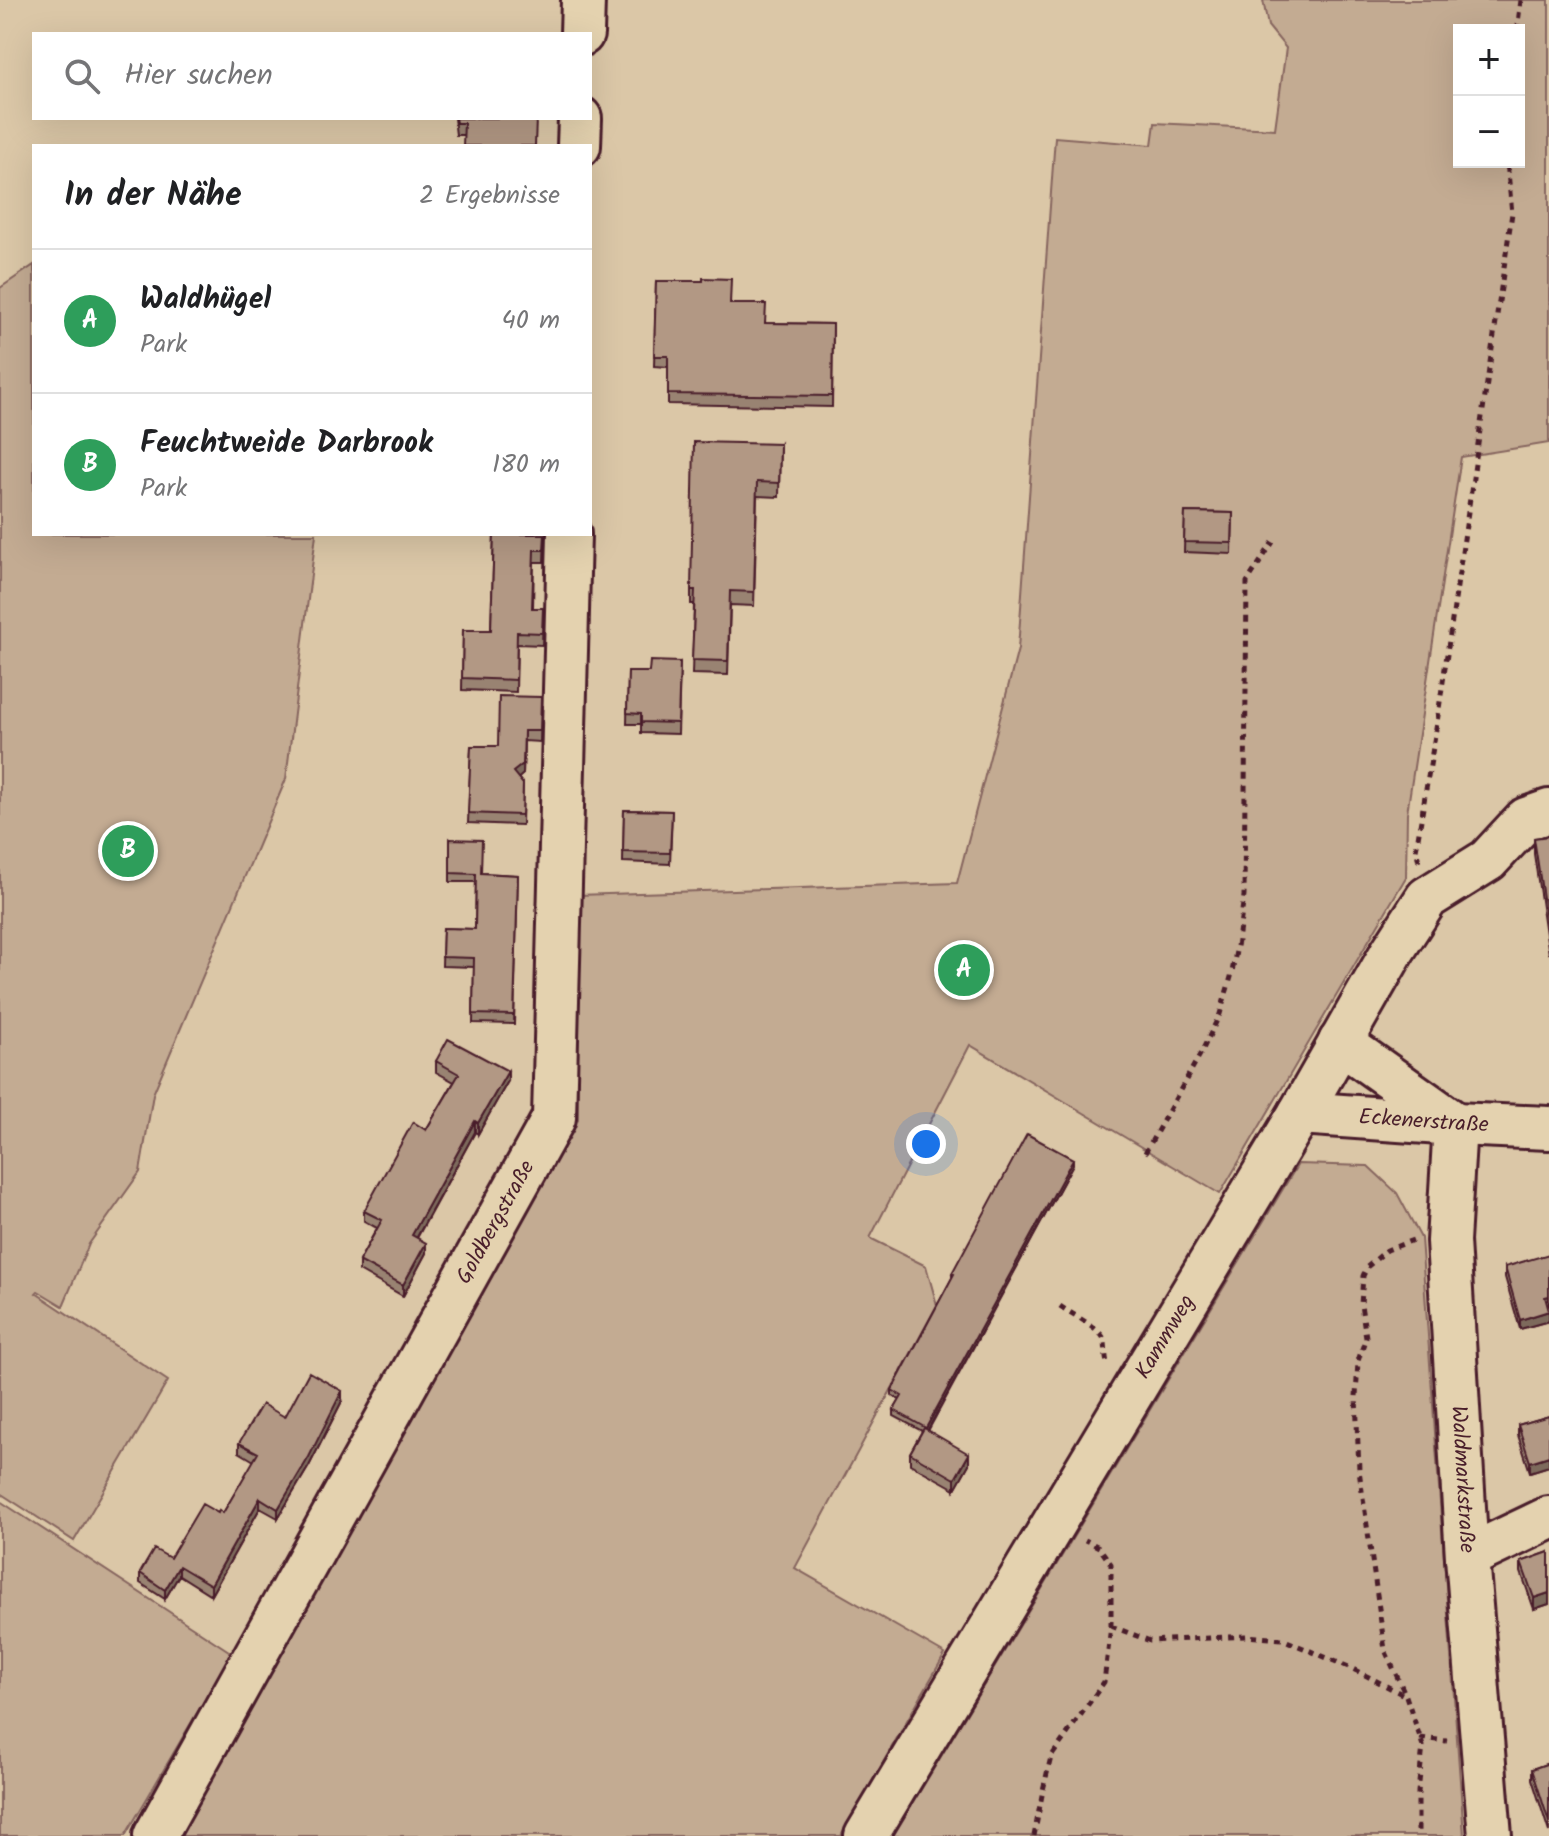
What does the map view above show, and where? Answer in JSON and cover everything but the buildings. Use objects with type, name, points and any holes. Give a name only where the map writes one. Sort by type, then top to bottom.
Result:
[{"type":"street","points":[[582,32],[583,0]]},
{"type":"street","points":[[579,144],[580,120]]},
{"type":"street","name":"Goldbergstraße","points":[[155,1836],[554,1118],[569,536]]},
{"type":"street","name":"Kammweg","points":[[866,1836],[1427,898],[1488,860],[1526,819],[1549,811]]},
{"type":"street","points":[[1340,1042],[1455,1124]]},
{"type":"street","name":"Eckenerstraße","points":[[1300,1113],[1549,1128]]},
{"type":"street","name":"Waldmarkstraße","points":[[1455,1124],[1449,1257],[1467,1557],[1490,1836]]},
{"type":"street","points":[[1467,1557],[1549,1518]]},
{"type":"path","points":[[1518,24],[1521,0]]},
{"type":"path","points":[[1427,898],[1416,850],[1512,213],[1508,168]]},
{"type":"path","points":[[1145,1153],[1202,1051],[1220,1014],[1231,977],[1244,896],[1247,582],[1273,542]]},
{"type":"path","points":[[1418,1836],[1418,1792],[1423,1746],[1406,1696],[1385,1650],[1359,1470],[1356,1397],[1358,1361],[1366,1337],[1361,1305],[1363,1276],[1367,1267],[1387,1250],[1449,1226]]},
{"type":"path","points":[[1060,1306],[1100,1332],[1105,1341],[1106,1363],[1113,1369]]},
{"type":"path","points":[[1034,1836],[1051,1757],[1104,1682],[1111,1626],[1111,1564],[1099,1547],[1053,1524]]},
{"type":"path","points":[[1111,1626],[1150,1641],[1247,1636],[1282,1639],[1351,1668],[1406,1696]]},
{"type":"shaded area","points":[[1263,0],[1549,0],[1549,443],[1461,457],[1407,813],[1406,877],[1220,1194],[970,1045],[870,1238],[926,1266],[937,1305],[795,1568],[945,1654],[841,1836],[172,1836],[325,1573],[578,1119],[577,895],[957,883],[1018,649],[1055,137],[1152,145],[1155,123],[1275,129],[1286,48],[1268,26]]},
{"type":"shaded area","points":[[32,266],[32,536],[316,536],[286,779],[153,1094],[140,1172],[89,1244],[63,1306],[38,1291],[36,1293],[168,1381],[74,1541],[0,1493],[0,288]]},
{"type":"shaded area","points":[[1298,1164],[1368,1166],[1397,1193],[1421,1238],[1464,1836],[893,1836]]},
{"type":"shaded area","points":[[0,1501],[232,1653],[125,1836],[0,1836]]},
{"type":"place","name":"Feuchtweide Darbrook","points":[[128,851]]},
{"type":"place","name":"Waldhügel","points":[[964,970]]}]
